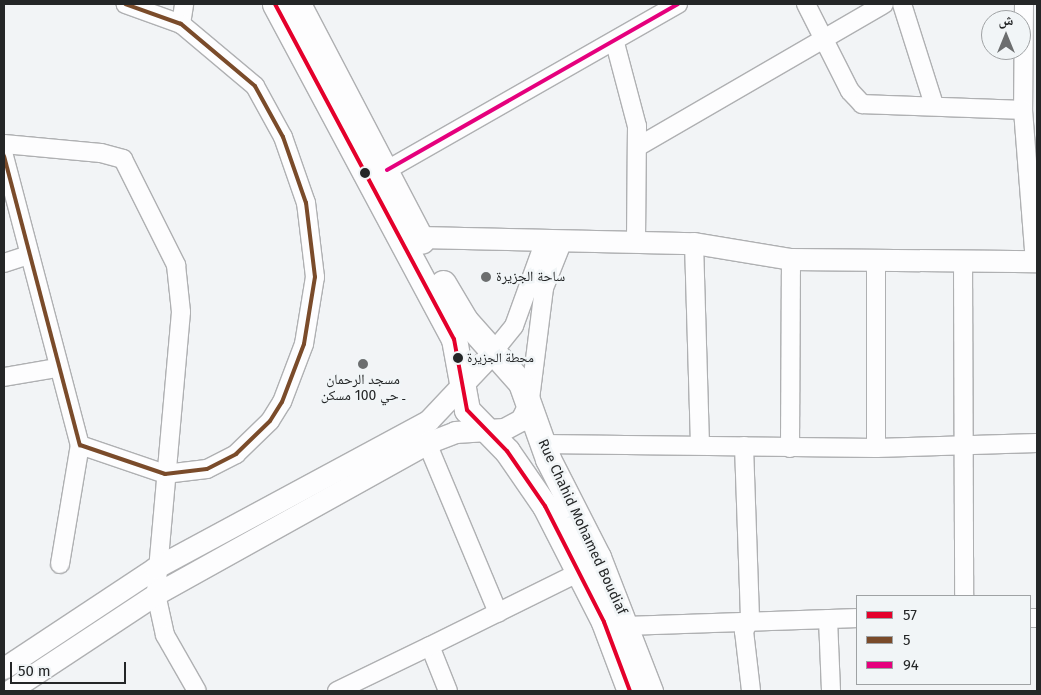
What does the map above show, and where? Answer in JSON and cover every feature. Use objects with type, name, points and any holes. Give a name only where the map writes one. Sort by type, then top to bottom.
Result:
[{"type":"main road","name":"Rue Chahid Mohamed Boudiaf","points":[[274,4],[454,339],[468,410],[483,430],[523,472],[580,572],[623,633],[630,691]]},
{"type":"main road","name":"Rue Chahid Mohamed Boudiaf","points":[[298,4],[387,170],[455,305],[493,352],[514,372],[529,404],[542,444],[623,633],[650,691]]},
{"type":"street","points":[[80,445],[166,474],[207,469],[236,454],[270,421],[296,372],[313,305],[315,276],[306,202],[268,105],[240,70],[180,24],[125,4]]},
{"type":"street","points":[[180,24],[184,4]]},
{"type":"street","points":[[387,170],[615,43],[678,4]]},
{"type":"street","points":[[806,4],[850,91],[862,104],[897,109],[934,105],[1023,110]]},
{"type":"street","points":[[639,146],[884,4]]},
{"type":"street","points":[[902,4],[934,105]]},
{"type":"street","points":[[420,237],[553,243],[636,240],[694,243],[791,259],[1036,261],[1023,110],[1024,4]]},
{"type":"street","points":[[615,43],[639,146],[636,240]]},
{"type":"street","points":[[4,144],[117,156],[131,170],[180,278],[181,312],[155,568],[156,594],[165,635],[197,691]]},
{"type":"street","points":[[4,156],[28,255],[80,445],[60,564]]},
{"type":"street","points":[[9,691],[156,594],[381,458],[433,417],[493,352],[514,326],[553,243]]},
{"type":"street","points":[[4,667],[155,568],[381,458],[455,432],[513,425],[529,404],[544,288],[553,243]]},
{"type":"street","points":[[694,243],[700,444]]},
{"type":"street","points":[[4,263],[28,255]]},
{"type":"street","points":[[790,448],[791,259]]},
{"type":"street","points":[[876,259],[876,448]]},
{"type":"street","points":[[963,260],[964,595]]},
{"type":"street","points":[[4,377],[58,368]]},
{"type":"street","points":[[427,443],[498,613]]},
{"type":"street","points":[[542,444],[700,444],[790,448],[876,448],[1037,443]]},
{"type":"street","points":[[744,446],[750,620],[744,632],[751,691]]},
{"type":"street","points":[[337,691],[580,572]]},
{"type":"street","points":[[623,633],[750,620],[856,618]]},
{"type":"street","points":[[828,619],[831,691]]},
{"type":"street","points":[[430,646],[448,691]]},
{"type":"transit line","name":"5","points":[[4,156],[80,445],[165,474],[207,469],[236,454],[270,421],[282,402],[304,344],[315,277],[306,203],[283,137],[255,86],[181,24],[125,4]]},
{"type":"transit line","name":"57","points":[[275,4],[454,339],[467,410],[507,451],[545,506],[604,622],[630,691]]},
{"type":"transit line","name":"94","points":[[387,170],[678,4]]},
{"type":"place","name":"ساحة الجزيرة","points":[[486,277]]},
{"type":"place","name":"محطة الجزيرة","points":[[458,358]]},
{"type":"place","name":"مسجد الرحمان ـ حي 100 مسكن","points":[[363,364]]}]
